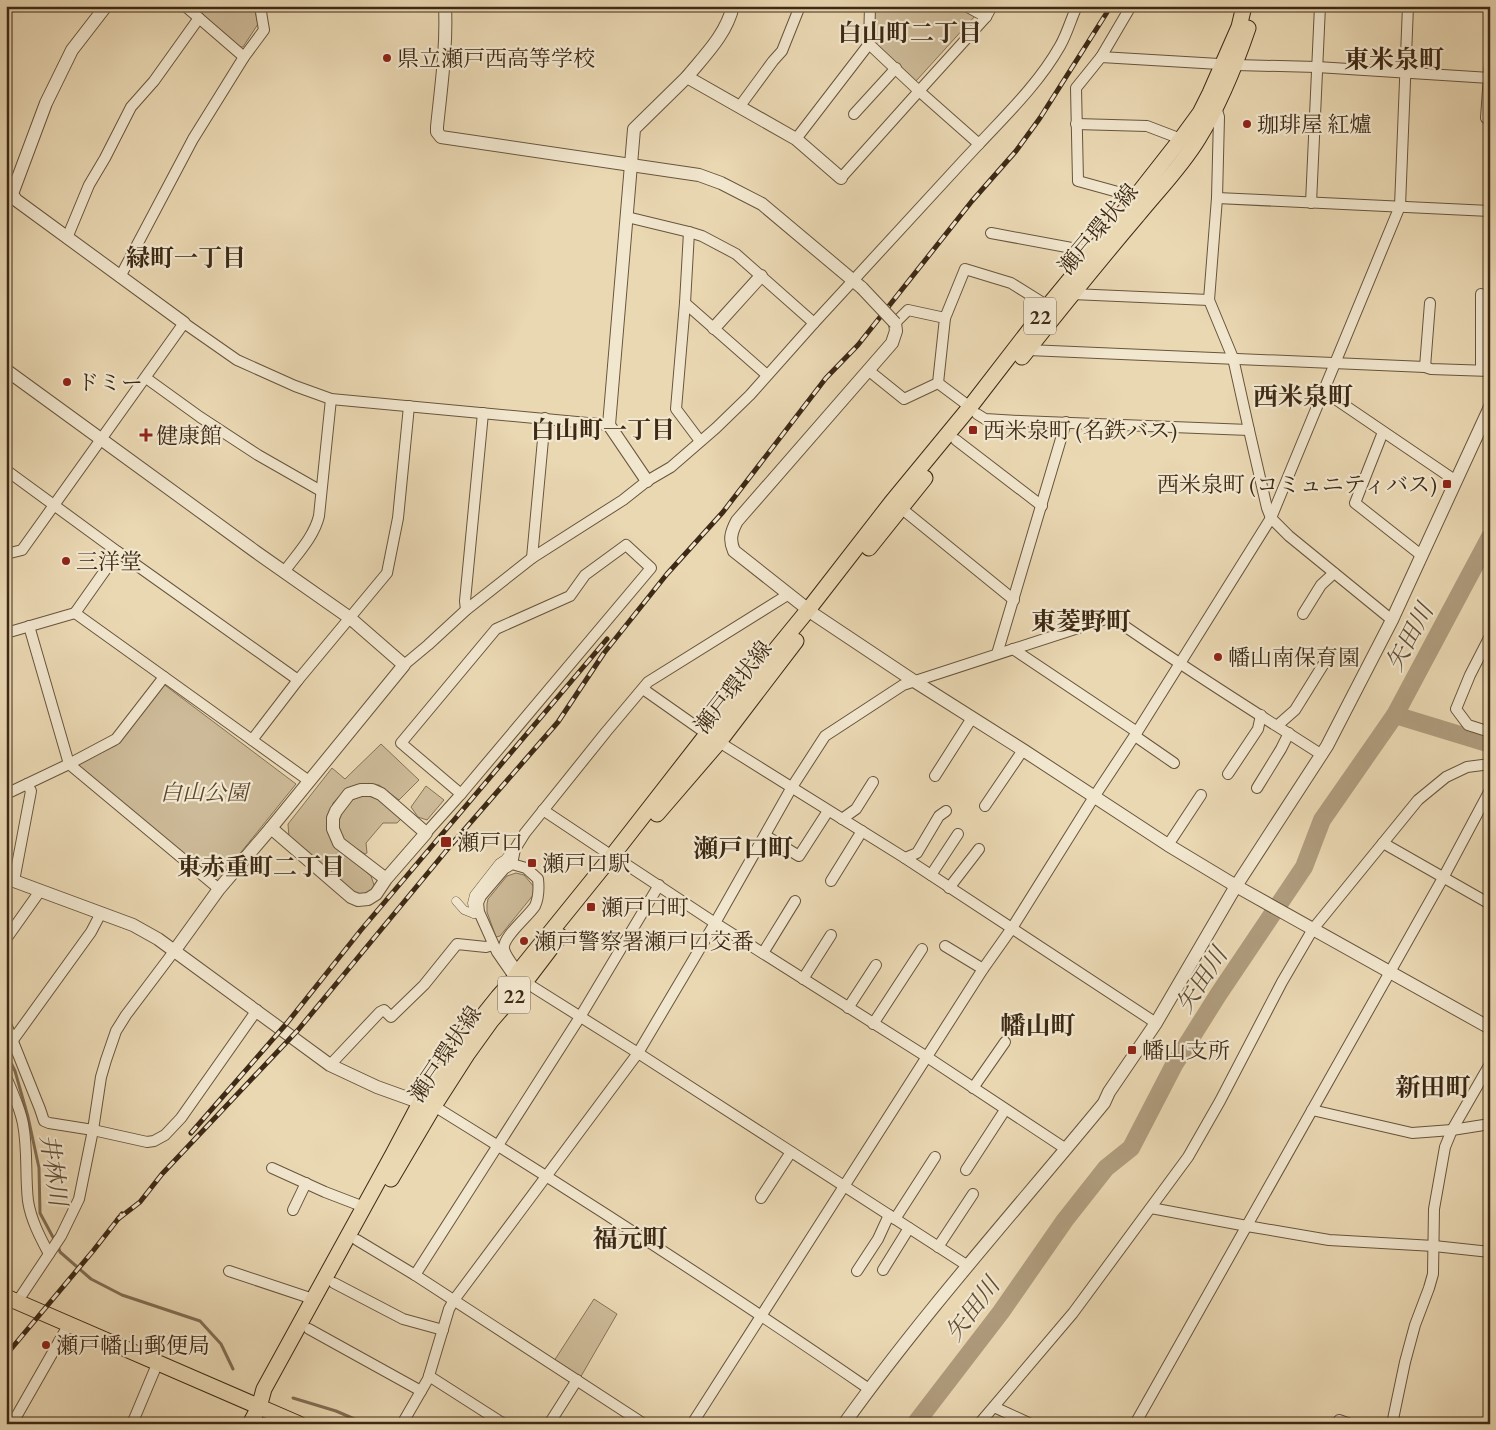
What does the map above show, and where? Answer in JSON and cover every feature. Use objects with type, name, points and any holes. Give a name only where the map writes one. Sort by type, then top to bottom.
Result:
[{"type":"main road","name":"瀬戸環状線","points":[[250,1424],[259,1407],[264,1389],[364,1207],[427,1105],[491,1021],[519,977],[616,858],[666,803],[713,738],[812,612],[891,503],[1028,350],[1072,294],[1181,164],[1216,107],[1230,64],[1244,6]]},
{"type":"main road","name":"瀬戸環状線","points":[[812,612],[956,440],[974,411],[1048,306],[1093,252],[1181,139],[1200,113],[1230,64],[1255,6]]},
{"type":"main road","name":"瀬戸環状線","points":[[259,1407],[271,1396],[309,1329],[427,1105]]},
{"type":"main road","points":[[12,1299],[299,1424]]},
{"type":"street","points":[[106,6],[72,50],[46,103],[12,194],[16,200],[229,356],[295,386],[331,399],[609,425]]},
{"type":"street","points":[[186,6],[244,57]]},
{"type":"street","points":[[120,277],[193,139],[244,57],[264,30],[260,6]]},
{"type":"street","points":[[444,6],[446,29],[445,53],[437,127],[437,132],[441,137],[699,175],[721,183],[762,204],[858,284],[895,323],[896,331],[892,342],[737,521],[730,537],[734,551],[812,612],[914,681],[1168,845],[1240,888],[1490,1028]]},
{"type":"street","points":[[647,481],[609,425],[634,129],[687,77],[712,48],[724,32],[733,6]]},
{"type":"street","points":[[740,106],[782,51],[800,6]]},
{"type":"street","points":[[796,139],[869,44],[870,6]]},
{"type":"street","points":[[966,6],[986,17]]},
{"type":"street","points":[[687,77],[796,139],[841,178],[986,17],[992,6]]},
{"type":"street","points":[[12,1299],[49,1254],[61,1236],[79,1199],[93,1130],[101,1077],[116,1031],[219,889],[404,665],[466,610],[532,558],[671,467],[734,411],[814,323],[858,284],[978,144],[1022,99],[1061,45],[1077,6]]},
{"type":"street","points":[[1131,6],[1101,57],[1076,88],[1076,124],[1078,181],[1136,197]]},
{"type":"street","points":[[1311,203],[1320,6]]},
{"type":"street","points":[[692,1424],[1136,734],[1271,518],[1400,206],[1408,6]]},
{"type":"street","points":[[67,238],[89,185],[106,158],[131,106],[154,81],[199,18]]},
{"type":"street","points":[[869,44],[978,144]]},
{"type":"street","points":[[1101,57],[1230,64],[1317,66],[1489,78]]},
{"type":"street","points":[[1486,118],[1490,62]]},
{"type":"street","points":[[854,114],[896,68]]},
{"type":"street","points":[[1216,107],[1219,117],[1217,198],[1209,300],[1233,358],[1271,518],[1289,536],[1392,620]]},
{"type":"street","points":[[1076,124],[1147,126],[1181,139]]},
{"type":"street","points":[[1217,198],[1490,211]]},
{"type":"street","points":[[627,217],[702,236],[736,254],[814,323]]},
{"type":"street","points":[[689,232],[676,409],[700,442]]},
{"type":"street","points":[[991,232],[1093,252]]},
{"type":"street","points":[[938,383],[945,318],[966,269],[1011,283],[1048,306]]},
{"type":"street","points":[[714,328],[761,276]]},
{"type":"street","points":[[1072,294],[1209,300]]},
{"type":"street","points":[[1028,350],[1425,367],[1431,370],[1485,370],[1485,316],[1481,294]]},
{"type":"street","points":[[685,303],[767,375]]},
{"type":"street","points":[[1425,367],[1430,303]]},
{"type":"street","points":[[895,323],[908,310],[945,318]]},
{"type":"street","points":[[6,554],[22,550],[184,323]]},
{"type":"street","points":[[6,370],[350,618],[404,665]]},
{"type":"street","points":[[868,370],[904,399],[938,383]]},
{"type":"street","points":[[146,378],[225,434],[321,491]]},
{"type":"street","points":[[938,383],[985,418],[1249,430]]},
{"type":"street","points":[[1324,392],[1456,481]]},
{"type":"street","points":[[284,572],[317,526],[331,399]]},
{"type":"street","points":[[252,740],[298,680],[387,573],[398,518],[409,406]]},
{"type":"street","points":[[844,1424],[869,1389],[968,1266],[1104,1103],[1109,1092],[1156,1022],[1240,888],[1285,809],[1322,755],[1392,620],[1490,407]]},
{"type":"street","points":[[466,610],[483,412]]},
{"type":"street","points":[[532,558],[545,418]]},
{"type":"street","points":[[997,654],[1066,422]]},
{"type":"street","points":[[1383,432],[1355,502],[1421,555]]},
{"type":"street","points":[[956,440],[1042,506]]},
{"type":"street","points":[[6,470],[298,680]]},
{"type":"street","points":[[901,508],[1014,600]]},
{"type":"street","points":[[271,828],[350,896],[358,900],[368,899],[376,894],[386,879],[461,794],[652,568],[626,545],[585,575],[570,596],[496,629],[401,743],[461,794]]},
{"type":"street","points":[[6,633],[75,613],[118,552]]},
{"type":"street","points":[[1303,614],[1321,585],[1334,573]]},
{"type":"street","points":[[789,594],[648,682],[543,810],[515,849],[499,863],[474,894],[472,903],[476,913],[488,929],[493,945],[519,977],[968,1266]]},
{"type":"street","points":[[75,613],[308,781]]},
{"type":"street","points":[[402,1424],[429,1376],[449,1309],[454,1300],[638,1053],[766,836],[792,787],[825,736],[903,685],[1113,618],[1179,664],[1278,725],[1322,755]]},
{"type":"street","points":[[29,626],[69,764],[219,889]]},
{"type":"street","points":[[1490,636],[1470,675],[1456,709],[1468,725],[1490,732]]},
{"type":"street","points":[[1013,649],[1136,734],[1174,763]]},
{"type":"street","points":[[1278,725],[1295,710],[1323,665]]},
{"type":"street","points":[[6,794],[116,739],[164,677]]},
{"type":"street","points":[[643,689],[713,738],[905,858],[1156,1022]]},
{"type":"street","points":[[1228,774],[1258,729],[1261,715]]},
{"type":"street","points":[[935,776],[972,718]]},
{"type":"street","points":[[1257,788],[1289,733]]},
{"type":"street","points":[[985,806],[1023,750]]},
{"type":"street","points":[[979,1424],[1074,1313],[1188,1156],[1220,1101],[1311,928],[1418,800],[1446,777],[1467,767],[1490,764]]},
{"type":"street","points":[[842,819],[856,809],[873,782]]},
{"type":"street","points":[[27,784],[31,791],[10,880],[133,925],[158,939],[330,1065],[377,1087],[427,1105],[498,1146],[762,1317],[869,1389]]},
{"type":"street","points":[[386,879],[340,842],[336,836],[333,818],[349,794],[361,790],[372,790],[382,794],[426,833]]},
{"type":"street","points":[[1135,1424],[1443,878],[1490,790]]},
{"type":"street","points":[[1168,845],[1201,795]]},
{"type":"street","points":[[543,810],[715,923],[927,1057],[1004,1110],[1066,1149]]},
{"type":"street","points":[[766,836],[799,856],[828,810]]},
{"type":"street","points":[[905,858],[917,853],[940,816],[946,811]]},
{"type":"street","points":[[831,881],[862,831]]},
{"type":"street","points":[[931,875],[958,834]]},
{"type":"street","points":[[1383,843],[1490,904]]},
{"type":"street","points":[[476,913],[481,896],[504,869],[512,864],[515,849]]},
{"type":"street","points":[[949,888],[979,849]]},
{"type":"street","points":[[512,864],[526,868],[538,879],[539,892],[535,905],[505,942],[505,952],[519,977]]},
{"type":"street","points":[[415,1275],[580,1017],[659,885]]},
{"type":"street","points":[[6,939],[40,891]]},
{"type":"street","points":[[763,953],[795,901]]},
{"type":"street","points":[[456,902],[464,910],[476,913]]},
{"type":"street","points":[[13,1040],[91,932],[101,913]]},
{"type":"street","points":[[803,979],[831,935]]},
{"type":"street","points":[[330,1065],[380,1012],[384,1010],[391,1017],[424,985],[457,944],[486,947],[493,945]]},
{"type":"street","points":[[945,946],[984,969]]},
{"type":"street","points":[[873,1024],[922,949]]},
{"type":"street","points":[[848,1008],[876,965]]},
{"type":"street","points":[[6,1024],[44,1121],[49,1124],[93,1130],[147,1142],[154,1141],[165,1135],[181,1118],[257,1010]]},
{"type":"street","points":[[973,1088],[1005,1042]]},
{"type":"street","points":[[1392,1424],[1404,1362],[1433,1274],[1434,1209],[1445,1147],[1452,1130],[1490,1064]]},
{"type":"street","points":[[6,1077],[18,1105],[23,1123],[30,1211],[36,1231],[49,1254]]},
{"type":"street","points":[[966,1170],[1004,1110]]},
{"type":"street","points":[[1312,1110],[1412,1133],[1452,1130],[1490,1124]]},
{"type":"street","points":[[761,1198],[791,1152]]},
{"type":"street","points":[[857,1271],[892,1217],[935,1157]]},
{"type":"street","points":[[272,1168],[364,1207]]},
{"type":"street","points":[[293,1210],[306,1183]]},
{"type":"street","points":[[938,1247],[972,1194]]},
{"type":"street","points":[[1151,1208],[1329,1240],[1434,1246],[1490,1252]]},
{"type":"street","points":[[883,1270],[909,1228]]},
{"type":"street","points":[[357,1240],[454,1300],[644,1424]]},
{"type":"street","points":[[228,1270],[314,1299]]},
{"type":"street","points":[[334,1283],[403,1319],[443,1330]]},
{"type":"street","points":[[12,1424],[69,1324]]},
{"type":"street","points":[[309,1329],[421,1391]]},
{"type":"street","points":[[132,1424],[158,1362]]},
{"type":"street","points":[[429,1376],[504,1424]]},
{"type":"street","points":[[549,1424],[577,1380]]},
{"type":"street","points":[[994,1406],[1031,1424]]},
{"type":"street","points":[[1336,1424],[1339,1420],[1350,1424]]},
{"type":"green space","points":[[191,6],[254,6],[258,24],[243,47],[239,47]]},
{"type":"green space","points":[[871,6],[957,6],[975,16],[916,81],[869,38]]},
{"type":"green space","name":"白山公園","points":[[162,683],[296,784],[217,882],[76,765],[117,745]]},
{"type":"green space","points":[[381,744],[419,780],[399,800],[379,785],[358,785],[346,789],[333,803],[328,824],[339,849],[371,876],[375,888],[361,898],[289,837],[288,824],[332,768],[345,779]]},
{"type":"green space","points":[[426,786],[444,800],[427,820],[418,817],[411,807]]},
{"type":"green space","points":[[364,795],[376,798],[402,818],[397,823],[383,823],[366,843],[367,853],[365,854],[344,840],[338,823],[339,817],[346,805],[357,797]]},
{"type":"green space","points":[[516,873],[524,875],[535,888],[534,894],[500,936],[496,937],[487,912],[488,899],[507,876]]},
{"type":"green space","points":[[594,1299],[617,1314],[580,1378],[554,1361]]},
{"type":"waterway","name":"矢田川","points":[[915,1424],[1001,1312],[1065,1220],[1106,1168],[1131,1148],[1174,1065],[1218,995],[1304,867],[1322,820],[1395,715],[1490,537]]},
{"type":"waterway","points":[[1395,715],[1490,744]]},
{"type":"waterway","name":"井林川","points":[[6,1053],[15,1071],[28,1117],[39,1168],[40,1213],[55,1241]]},
{"type":"waterway","points":[[58,1246],[60,1252],[91,1279],[122,1295],[200,1321],[221,1344],[233,1369]]},
{"type":"waterway","points":[[293,1398],[336,1411],[366,1424]]},
{"type":"railway","points":[[118,1219],[140,1202],[162,1174],[298,1030],[451,845],[558,722],[604,653],[667,574],[723,512],[826,378],[858,345],[972,201],[1016,151],[1040,118],[1111,6]]},
{"type":"railway","points":[[191,1133],[287,1023],[361,930],[607,639]]},
{"type":"railway","points":[[6,1355],[122,1214]]},
{"type":"place","name":"県立瀬戸西高等学校","points":[[387,58]]},
{"type":"place","name":"珈琲屋 紅爐","points":[[1247,124]]},
{"type":"place","name":"ドミー","points":[[67,382]]},
{"type":"place","name":"西米泉町 (名鉄バス)","points":[[973,430]]},
{"type":"place","name":"健康館","points":[[146,435]]},
{"type":"place","name":"西米泉町 (コミュニティバス)","points":[[1447,484]]},
{"type":"place","name":"三洋堂","points":[[66,561]]},
{"type":"place","name":"幡山南保育園","points":[[1218,657]]},
{"type":"place","name":"瀬戸口","points":[[446,842]]},
{"type":"place","name":"瀬戸口駅","points":[[532,863]]},
{"type":"place","name":"瀬戸口町","points":[[591,907]]},
{"type":"place","name":"瀬戸警察署瀬戸口交番","points":[[524,941]]},
{"type":"place","name":"幡山支所","points":[[1132,1050]]},
{"type":"place","name":"瀬戸幡山郵便局","points":[[46,1345]]},
{"type":"district","name":"白山町二丁目","points":[[910,32]]},
{"type":"district","name":"東米泉町","points":[[1394,59]]},
{"type":"district","name":"緑町一丁目","points":[[186,257]]},
{"type":"district","name":"西米泉町","points":[[1303,396]]},
{"type":"district","name":"白山町一丁目","points":[[603,429]]},
{"type":"district","name":"東菱野町","points":[[1081,621]]},
{"type":"district","name":"瀬戸口町","points":[[743,848]]},
{"type":"district","name":"東赤重町二丁目","points":[[261,866]]},
{"type":"district","name":"幡山町","points":[[1038,1025]]},
{"type":"district","name":"新田町","points":[[1433,1087]]},
{"type":"district","name":"福元町","points":[[630,1238]]}]
